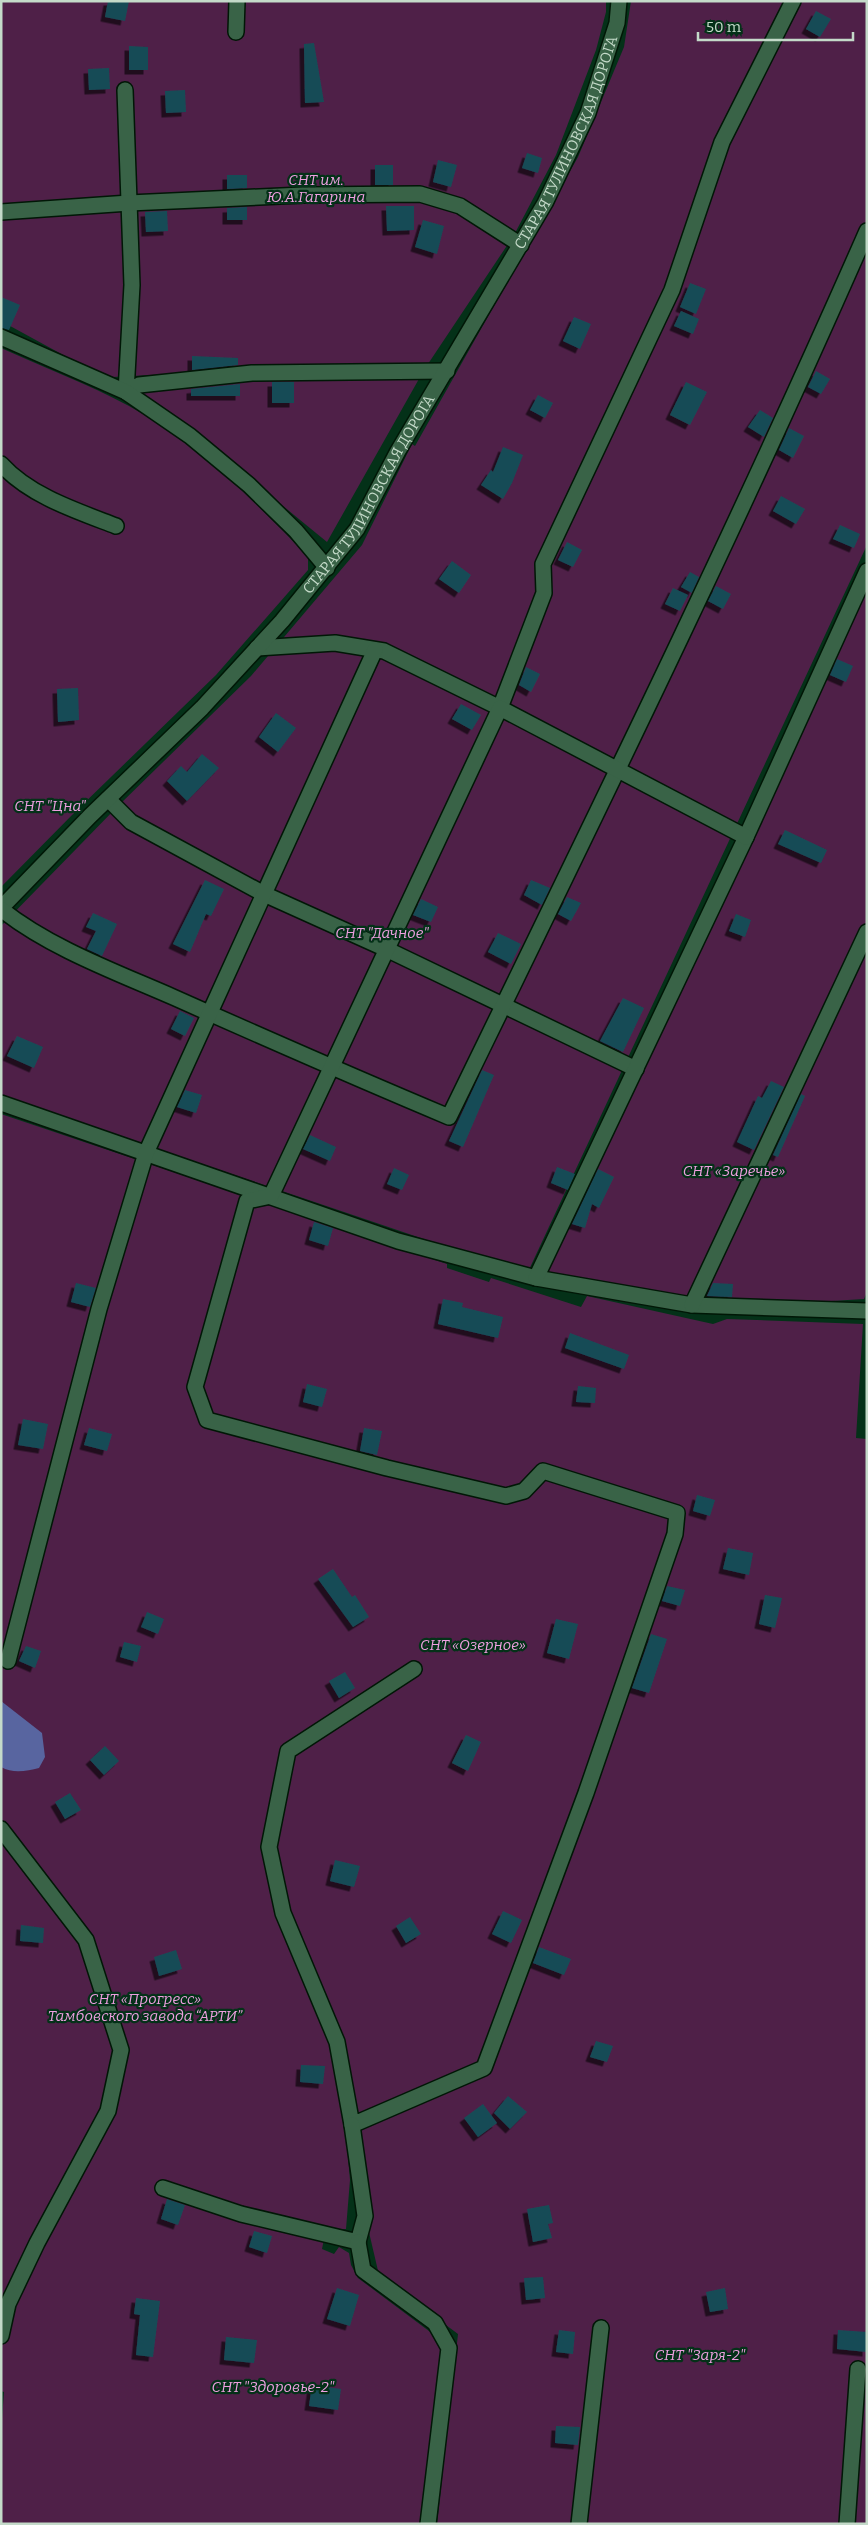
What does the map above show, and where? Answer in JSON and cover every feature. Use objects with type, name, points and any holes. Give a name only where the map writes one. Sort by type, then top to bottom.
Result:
[{"type":"street","points":[[236,32],[237,1]]},
{"type":"street","name":"СТАРАЯ ТУЛИНОВСКАЯ ДОРОГА","points":[[1,908],[108,799],[202,708],[327,568],[357,529],[398,451],[545,203],[588,113],[617,24],[619,1]]},
{"type":"street","points":[[272,1196],[500,708],[544,594],[543,564],[672,290],[722,142],[793,1]]},
{"type":"street","points":[[125,90],[132,285],[126,392]]},
{"type":"street","points":[[1,212],[129,202],[302,195],[420,194],[460,206],[521,245]]},
{"type":"street","points":[[1,908],[25,928],[331,1068],[449,1117],[618,770],[822,333],[867,231]]},
{"type":"street","points":[[1,337],[126,392],[190,436],[229,468],[296,531],[327,568]]},
{"type":"street","points":[[126,392],[140,385],[252,373],[447,371]]},
{"type":"street","points":[[1,464],[12,476],[65,506],[116,526]]},
{"type":"street","points":[[536,1278],[746,838],[867,571]]},
{"type":"street","points":[[257,648],[335,643],[384,651],[500,708],[746,838]]},
{"type":"street","points":[[8,1661],[99,1309],[146,1152],[375,650]]},
{"type":"street","points":[[108,799],[131,822],[264,894],[386,949],[636,1069]]},
{"type":"street","points":[[692,1305],[867,932]]},
{"type":"street","points":[[1,1103],[398,1241],[536,1278],[692,1305],[866,1310]]},
{"type":"street","points":[[272,1196],[246,1201],[195,1387],[207,1420],[387,1468],[506,1496],[524,1491],[543,1471],[677,1513],[675,1534],[589,1783],[484,2068],[352,2125]]},
{"type":"street","points":[[414,1669],[288,1750],[269,1847],[283,1913],[337,2042],[352,2125],[365,2216],[358,2242],[363,2270],[435,2323],[449,2348],[428,2524]]},
{"type":"street","points":[[1,1829],[86,1940],[121,2050],[108,2111],[33,2251],[8,2304],[1,2336]]},
{"type":"street","points":[[163,2188],[241,2214],[358,2242]]},
{"type":"street","points":[[579,2524],[601,2328]]},
{"type":"street","points":[[847,2524],[858,2369]]},
{"type":"green space","name":"СНТ им. Ю.А.Гагарина","points":[[1,1],[606,1],[606,12],[596,50],[556,155],[514,235],[424,370],[327,542],[217,452],[141,396],[147,386],[265,381],[264,369],[113,377],[76,362],[1,321]]},
{"type":"green space","name":"СНТ \"Дачное\"","points":[[631,1],[867,1],[867,545],[527,1274],[1,1096],[1,926],[117,807],[251,676],[362,545],[412,444],[415,446],[578,157],[624,47]]},
{"type":"green space","name":"СНТ \"Цна\"","points":[[1,348],[82,383],[129,406],[179,438],[225,475],[288,536],[308,557],[308,570],[216,675],[1,887]]},
{"type":"green space","name":"СНТ «Заречье»","points":[[867,573],[867,1292],[864,1299],[751,1306],[702,1303],[546,1275]]},
{"type":"green space","name":"СНТ «Озерное»","points":[[1,1114],[447,1264],[447,1268],[489,1282],[491,1278],[581,1307],[587,1296],[713,1324],[727,1319],[863,1324],[856,1438],[867,1439],[867,2524],[437,2524],[458,2334],[379,2275],[346,2134],[350,2180],[346,2229],[326,2229],[322,2249],[334,2254],[339,2247],[349,2253],[351,2265],[358,2278],[441,2340],[441,2371],[423,2524],[1,2524],[1,2431],[4,2392],[1,2391]]},
{"type":"water","points":[[1,1701],[42,1733],[45,1757],[39,1768],[15,1771],[1,1767]]},
{"type":"building","points":[[108,1],[129,1],[125,21],[105,17]]},
{"type":"building","points":[[816,11],[831,19],[820,37],[806,29]]},
{"type":"building","points":[[314,43],[324,102],[305,103],[304,44]]},
{"type":"building","points":[[129,46],[148,47],[148,70],[129,70]]},
{"type":"building","points":[[109,68],[110,89],[89,90],[88,69]]},
{"type":"building","points":[[185,90],[186,112],[166,113],[165,91]]},
{"type":"building","points":[[527,153],[542,158],[538,173],[522,168]]},
{"type":"building","points":[[438,160],[457,165],[451,187],[433,182]]},
{"type":"building","points":[[375,165],[393,165],[393,185],[375,185]]},
{"type":"building","points":[[227,175],[247,175],[247,188],[227,189]]},
{"type":"building","points":[[386,206],[414,206],[414,230],[387,231]]},
{"type":"building","points":[[247,207],[247,220],[227,220],[227,208]]},
{"type":"building","points":[[167,211],[168,231],[146,232],[145,212]]},
{"type":"building","points":[[423,220],[444,226],[437,254],[415,247]]},
{"type":"building","points":[[690,283],[706,289],[696,314],[680,307]]},
{"type":"building","points":[[1,297],[20,305],[9,330],[1,328]]},
{"type":"building","points":[[681,311],[699,319],[693,334],[674,326]]},
{"type":"building","points":[[574,317],[591,324],[580,349],[563,341]]},
{"type":"building","points":[[192,356],[238,358],[238,365],[192,370]]},
{"type":"building","points":[[816,371],[830,379],[821,394],[808,387]]},
{"type":"building","points":[[272,382],[294,382],[294,403],[272,403]]},
{"type":"building","points":[[686,382],[707,392],[690,425],[670,415]]},
{"type":"building","points":[[240,384],[240,396],[191,396],[191,389]]},
{"type":"building","points":[[538,395],[553,403],[545,418],[530,410]]},
{"type":"building","points":[[760,410],[773,418],[764,437],[748,427]]},
{"type":"building","points":[[789,428],[804,436],[793,458],[779,450]]},
{"type":"building","points":[[503,447],[523,455],[512,483],[503,499],[481,485],[491,470],[493,472]]},
{"type":"building","points":[[781,496],[805,509],[796,524],[773,511]]},
{"type":"building","points":[[840,525],[860,534],[854,548],[833,539]]},
{"type":"building","points":[[567,542],[582,550],[573,567],[558,560]]},
{"type":"building","points":[[452,561],[471,575],[459,593],[439,579]]},
{"type":"building","points":[[690,572],[699,577],[692,593],[681,587]]},
{"type":"building","points":[[716,586],[731,594],[723,609],[708,601]]},
{"type":"building","points":[[673,588],[688,595],[680,611],[665,604]]},
{"type":"building","points":[[837,659],[853,666],[846,682],[830,675]]},
{"type":"building","points":[[526,667],[540,674],[531,692],[519,685]]},
{"type":"building","points":[[78,688],[79,720],[58,722],[57,689]]},
{"type":"building","points":[[461,704],[481,715],[472,730],[452,719]]},
{"type":"building","points":[[276,713],[296,728],[278,752],[259,737]]},
{"type":"building","points":[[202,754],[219,768],[187,801],[167,781],[181,766],[187,772]]},
{"type":"building","points":[[785,830],[827,850],[821,863],[778,844]]},
{"type":"building","points":[[205,880],[224,889],[211,916],[206,914],[190,952],[173,944]]},
{"type":"building","points":[[531,880],[550,888],[542,905],[524,895]]},
{"type":"building","points":[[567,897],[581,903],[571,921],[558,914]]},
{"type":"building","points":[[421,899],[438,907],[431,922],[413,915]]},
{"type":"building","points":[[93,913],[117,924],[102,956],[87,949],[96,931],[86,927]]},
{"type":"building","points":[[736,914],[751,920],[745,937],[729,931]]},
{"type":"building","points":[[498,933],[521,944],[511,964],[488,952]]},
{"type":"building","points":[[623,998],[644,1008],[623,1052],[600,1041]]},
{"type":"building","points":[[180,1011],[194,1018],[185,1036],[171,1029]]},
{"type":"building","points":[[17,1036],[43,1047],[34,1068],[7,1056]]},
{"type":"building","points":[[482,1070],[494,1075],[463,1147],[449,1141]]},
{"type":"building","points":[[771,1081],[784,1087],[754,1150],[737,1142],[758,1096],[762,1098]]},
{"type":"building","points":[[185,1090],[202,1095],[196,1113],[177,1107]]},
{"type":"building","points":[[801,1094],[805,1096],[778,1157],[773,1155]]},
{"type":"building","points":[[310,1135],[336,1147],[330,1161],[303,1149]]},
{"type":"building","points":[[557,1167],[575,1174],[568,1190],[551,1183]]},
{"type":"building","points":[[394,1168],[409,1175],[402,1190],[387,1184]]},
{"type":"building","points":[[598,1169],[614,1177],[599,1208],[592,1204],[585,1228],[572,1224]]},
{"type":"building","points":[[314,1222],[333,1228],[328,1246],[309,1240]]},
{"type":"building","points":[[76,1283],[96,1288],[90,1307],[71,1302]]},
{"type":"building","points":[[713,1283],[733,1284],[732,1297],[707,1296]]},
{"type":"building","points":[[443,1299],[463,1303],[462,1307],[503,1317],[498,1338],[438,1324]]},
{"type":"building","points":[[570,1333],[629,1355],[624,1369],[565,1348]]},
{"type":"building","points":[[307,1384],[327,1389],[322,1407],[303,1402]]},
{"type":"building","points":[[578,1386],[596,1388],[595,1403],[576,1402]]},
{"type":"building","points":[[23,1419],[48,1424],[43,1449],[18,1445]]},
{"type":"building","points":[[89,1428],[112,1434],[107,1451],[84,1445]]},
{"type":"building","points":[[364,1428],[382,1431],[377,1455],[360,1451]]},
{"type":"building","points":[[697,1495],[715,1500],[710,1516],[693,1511]]},
{"type":"building","points":[[728,1548],[753,1553],[749,1575],[723,1569]]},
{"type":"building","points":[[333,1569],[352,1597],[355,1595],[369,1617],[353,1627],[318,1579]]},
{"type":"building","points":[[667,1586],[685,1590],[680,1606],[662,1601]]},
{"type":"building","points":[[765,1595],[782,1598],[775,1628],[759,1624]]},
{"type":"building","points":[[147,1612],[164,1619],[158,1634],[141,1627]]},
{"type":"building","points":[[556,1619],[578,1624],[569,1659],[547,1653]]},
{"type":"building","points":[[651,1634],[667,1639],[649,1693],[632,1688]]},
{"type":"building","points":[[124,1642],[141,1646],[137,1662],[120,1657]]},
{"type":"building","points":[[26,1646],[41,1651],[35,1668],[19,1661]]},
{"type":"building","points":[[345,1672],[355,1688],[339,1698],[329,1681]]},
{"type":"building","points":[[466,1735],[481,1742],[468,1771],[452,1763]]},
{"type":"building","points":[[105,1746],[119,1761],[104,1775],[90,1760]]},
{"type":"building","points":[[70,1793],[81,1810],[65,1819],[55,1802]]},
{"type":"building","points":[[335,1860],[360,1866],[354,1887],[330,1881]]},
{"type":"building","points":[[503,1911],[522,1920],[511,1943],[492,1934]]},
{"type":"building","points":[[410,1917],[421,1934],[406,1943],[396,1926]]},
{"type":"building","points":[[21,1925],[44,1928],[43,1943],[20,1941]]},
{"type":"building","points":[[539,1947],[571,1959],[564,1975],[533,1963]]},
{"type":"building","points":[[176,1950],[182,1969],[159,1976],[154,1957]]},
{"type":"building","points":[[596,2041],[613,2046],[607,2062],[590,2057]]},
{"type":"building","points":[[301,2065],[325,2066],[323,2084],[300,2082]]},
{"type":"building","points":[[508,2096],[527,2112],[510,2129],[494,2113]]},
{"type":"building","points":[[483,2104],[497,2123],[478,2137],[464,2118]]},
{"type":"building","points":[[167,2199],[185,2205],[178,2225],[161,2219]]},
{"type":"building","points":[[549,2205],[553,2223],[548,2224],[552,2238],[533,2242],[527,2209]]},
{"type":"building","points":[[254,2231],[272,2236],[267,2253],[249,2247]]},
{"type":"building","points":[[543,2277],[545,2298],[526,2300],[524,2278]]},
{"type":"building","points":[[337,2288],[359,2295],[350,2326],[327,2319]]},
{"type":"building","points":[[725,2288],[728,2309],[710,2312],[706,2292]]},
{"type":"building","points":[[136,2298],[160,2301],[153,2357],[136,2355],[140,2315],[134,2314]]},
{"type":"building","points":[[559,2330],[575,2332],[573,2354],[556,2352]]},
{"type":"building","points":[[838,2330],[867,2332],[867,2352],[837,2349]]},
{"type":"building","points":[[226,2337],[257,2340],[254,2363],[224,2360]]},
{"type":"building","points":[[312,2385],[341,2389],[338,2410],[309,2406]]},
{"type":"building","points":[[556,2426],[580,2427],[578,2445],[555,2443]]},
{"type":"park label","name":"СНТ «Прогресс» Тамбовского завода “АРТИ”","points":[[145,2008]]},
{"type":"park label","name":"СНТ \"Заря-2\"","points":[[700,2355]]},
{"type":"park label","name":"СНТ \"Здоровье-2\"","points":[[273,2387]]}]
